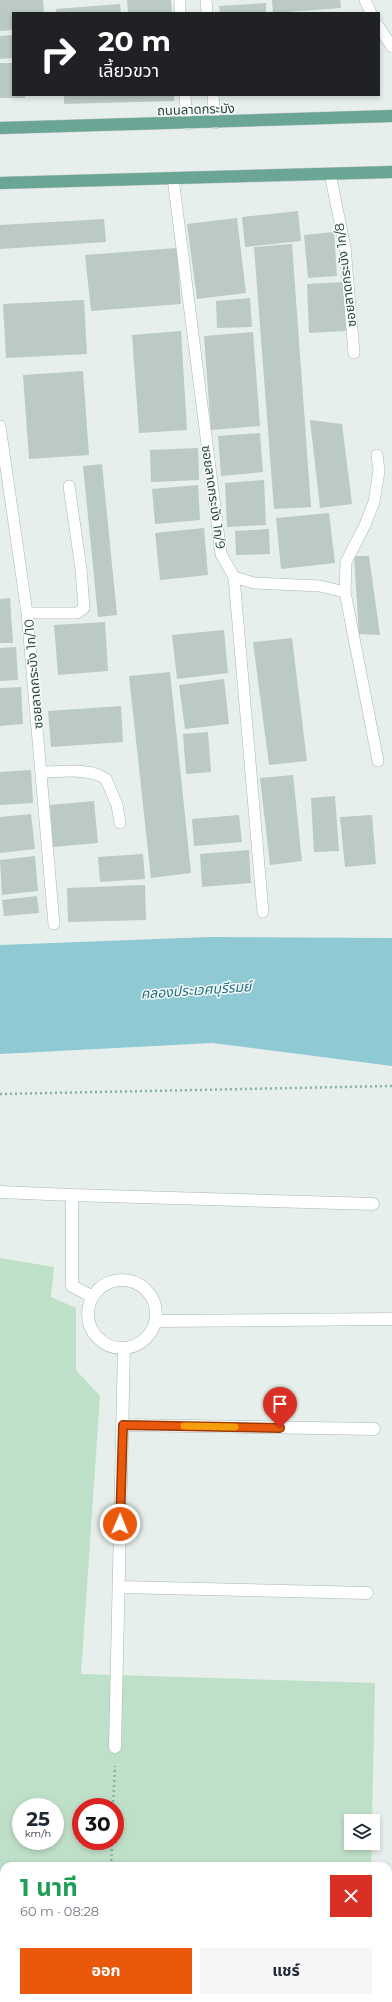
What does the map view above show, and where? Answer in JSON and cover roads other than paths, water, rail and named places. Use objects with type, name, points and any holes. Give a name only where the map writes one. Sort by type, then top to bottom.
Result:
[{"type":"main road","name":"ถนนลาดกระบัง","points":[[0,128],[187,124],[392,116]]},
{"type":"main road","points":[[0,183],[392,172]]},
{"type":"street","points":[[0,1192],[373,1204]]},
{"type":"street","points":[[72,1195],[72,1286],[93,1297]]},
{"type":"street","points":[[127,1280],[137,1284],[146,1290],[153,1299],[156,1309],[156,1320],[152,1331],[145,1340],[124,1348],[113,1347],[103,1342],[95,1334],[90,1324],[89,1312],[93,1297],[105,1285],[116,1281],[127,1280]]},
{"type":"street","points":[[156,1320],[392,1319]]},
{"type":"street","points":[[115,1747],[124,1348]]},
{"type":"street","points":[[123,1425],[374,1429]]},
{"type":"street","points":[[119,1586],[367,1593]]},
{"type":"lane","points":[[180,0],[180,12]]},
{"type":"lane","points":[[206,0],[207,12]]},
{"type":"lane","points":[[365,0],[371,12]]},
{"type":"lane","points":[[380,29],[392,47]]},
{"type":"lane","points":[[185,96],[187,124]]},
{"type":"lane","points":[[213,96],[215,123]]},
{"type":"lane","name":"ซอยลาดกระบัง 1ก/8","points":[[330,174],[345,248],[354,353]]},
{"type":"lane","name":"ซอยลาดกระบัง 1ก/9","points":[[173,178],[221,554],[234,577]]},
{"type":"lane","name":"ซอยลาดกระบัง 1ก/10","points":[[0,426],[27,613],[54,924]]},
{"type":"lane","points":[[377,455],[379,471],[374,502],[365,525],[346,562],[345,592],[378,761]]},
{"type":"lane","points":[[27,613],[77,613],[84,608],[81,569],[69,486]]},
{"type":"lane","points":[[263,912],[234,577],[254,583],[320,586],[345,592]]},
{"type":"lane","points":[[41,772],[92,772],[103,777],[106,779],[117,805],[120,823]]},
{"type":"water","name":"คลองประเวศบุรีรมย์","points":[[210,937],[392,938],[392,1066],[212,1043],[0,1054],[0,945]]}]
